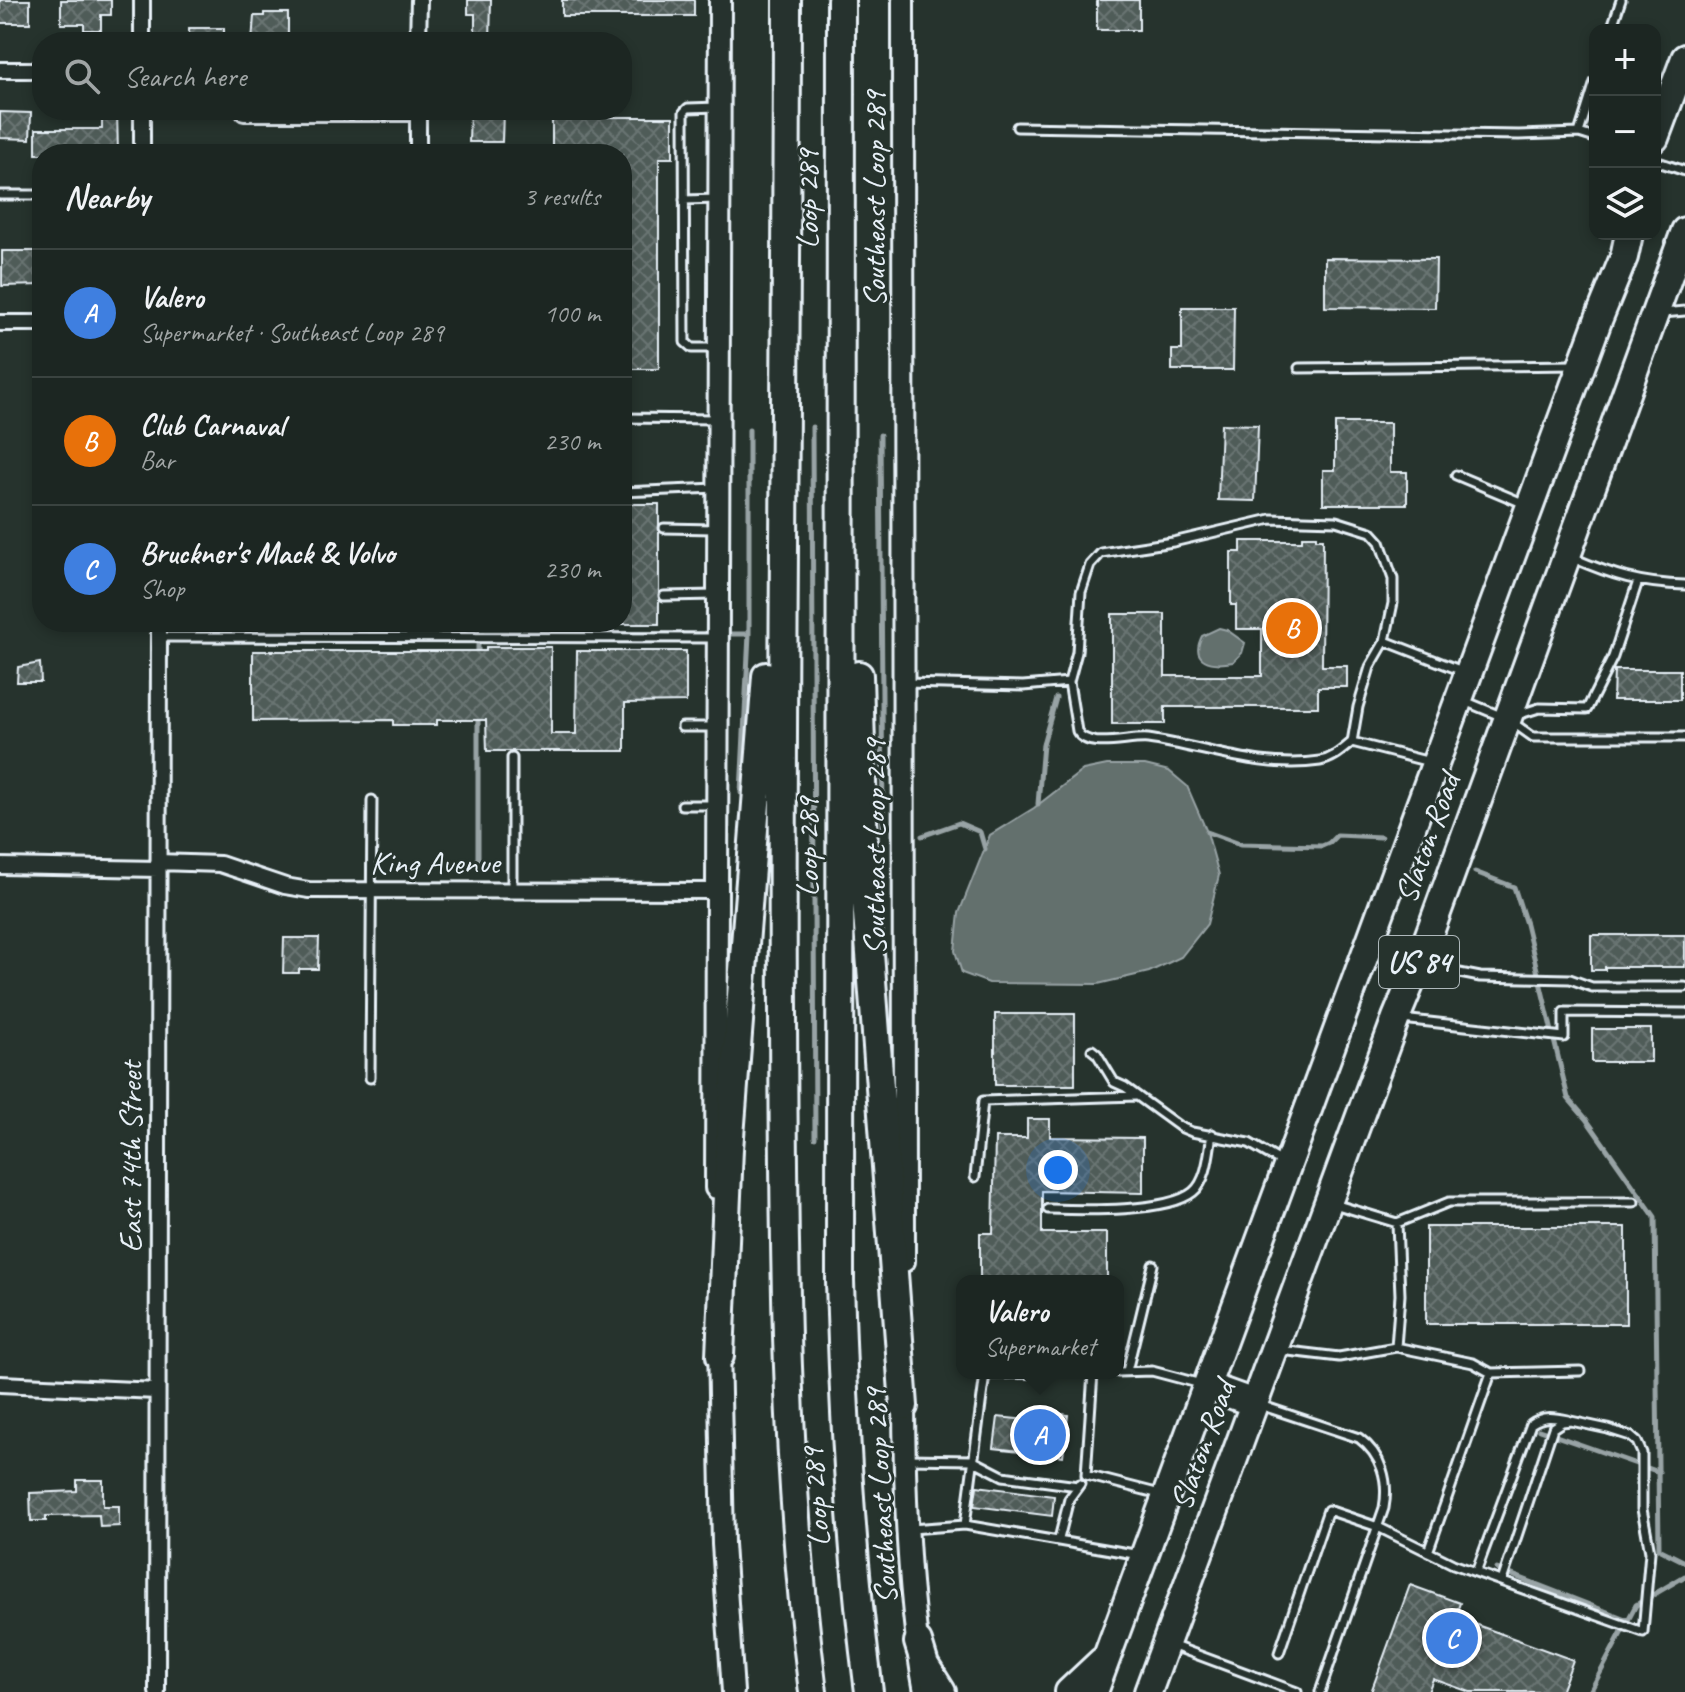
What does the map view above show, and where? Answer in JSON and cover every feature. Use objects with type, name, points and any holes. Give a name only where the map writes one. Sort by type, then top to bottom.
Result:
[{"type":"highway","name":"Loop 289","points":[[787,0],[782,644],[784,1207],[795,1513],[813,1692]]},
{"type":"highway","name":"Loop 289","points":[[841,0],[840,1281],[848,1487],[857,1606],[869,1692]]},
{"type":"highway","points":[[1661,122],[1685,58]]},
{"type":"highway","name":"Slaton Road","points":[[1148,1692],[1684,236]]},
{"type":"highway","name":"Slaton Road","points":[[1094,1692],[1628,240]]},
{"type":"highway","points":[[720,1356],[729,1149],[773,579],[772,368],[787,282]]},
{"type":"highway","points":[[841,282],[855,474],[865,887],[904,1406]]},
{"type":"highway","points":[[1207,1386],[1254,1403]]},
{"type":"highway","points":[[918,1642],[925,1665],[942,1692]]},
{"type":"highway","points":[[1164,1692],[1165,1643]]},
{"type":"highway","points":[[1069,1692],[1107,1655]]},
{"type":"main road","points":[[720,0],[715,1151],[723,1544],[733,1692]]},
{"type":"main road","name":"Southeast Loop 289","points":[[903,0],[904,1406],[909,1529],[925,1692]]},
{"type":"street","points":[[142,0],[142,32]]},
{"type":"street","points":[[418,32],[419,0]]},
{"type":"street","points":[[0,70],[32,70]]},
{"type":"street","points":[[142,120],[142,144]]},
{"type":"street","points":[[418,120],[418,144]]},
{"type":"street","points":[[0,323],[32,323]]},
{"type":"street","name":"East 74th Street","points":[[157,1692],[159,632]]},
{"type":"street","name":"King Avenue","points":[[0,866],[220,864],[285,886],[309,890],[716,891]]},
{"type":"street","points":[[0,1384],[157,1391]]},
{"type":"lane","points":[[1613,24],[1621,0]]},
{"type":"lane","points":[[1579,133],[1591,96]]},
{"type":"lane","points":[[720,107],[688,108],[684,112],[685,342],[692,348],[720,348]]},
{"type":"lane","points":[[1017,127],[1519,135],[1579,133],[1589,136]]},
{"type":"lane","points":[[1661,163],[1685,171]]},
{"type":"lane","points":[[0,195],[32,195]]},
{"type":"lane","points":[[684,200],[720,199]]},
{"type":"lane","points":[[1656,314],[1685,311]]},
{"type":"lane","points":[[1299,368],[1582,365]]},
{"type":"lane","points":[[632,418],[720,419]]},
{"type":"lane","points":[[1456,475],[1531,506]]},
{"type":"lane","points":[[632,492],[719,488]]},
{"type":"lane","points":[[1271,519],[1336,521],[1371,532],[1380,542],[1393,579],[1393,603],[1385,641],[1370,667],[1352,742],[1329,759],[1278,762],[1228,757],[1145,739],[1090,741],[1077,731],[1069,682],[1077,652],[1081,592],[1090,565],[1101,553],[1186,539],[1271,519]]},
{"type":"lane","points":[[664,528],[719,529]]},
{"type":"lane","points":[[1567,555],[1610,574],[1638,581],[1685,585]]},
{"type":"lane","points":[[1506,719],[1539,708],[1587,709],[1613,657],[1638,581]]},
{"type":"lane","points":[[664,596],[718,595]]},
{"type":"lane","points":[[345,632],[718,638]]},
{"type":"lane","points":[[1385,641],[1457,669],[1460,700],[1506,719],[1533,737],[1685,737]]},
{"type":"lane","points":[[904,683],[1023,686],[1069,682]]},
{"type":"lane","points":[[682,727],[717,727]]},
{"type":"lane","points":[[1352,742],[1436,763]]},
{"type":"lane","points":[[512,758],[512,890]]},
{"type":"lane","points":[[370,1078],[372,800]]},
{"type":"lane","points":[[682,805],[717,805]]},
{"type":"lane","points":[[1418,965],[1480,977],[1570,979],[1592,987],[1685,987]]},
{"type":"lane","points":[[1396,1018],[1564,1037],[1564,1012],[1685,1013]]},
{"type":"lane","points":[[1092,1050],[1114,1082],[1180,1127],[1255,1145],[1287,1164]]},
{"type":"lane","points":[[975,1177],[983,1101],[1136,1096]]},
{"type":"lane","points":[[1048,1209],[1128,1208],[1178,1199],[1195,1191],[1205,1171],[1212,1134]]},
{"type":"lane","points":[[1328,1203],[1397,1223],[1449,1202],[1634,1202]]},
{"type":"lane","points":[[1396,1347],[1400,1295],[1397,1223]]},
{"type":"lane","points":[[1124,1368],[1153,1265]]},
{"type":"lane","points":[[1274,1349],[1339,1357],[1396,1347],[1473,1363],[1491,1373],[1580,1371]]},
{"type":"lane","points":[[1124,1372],[1152,1371],[1207,1386]]},
{"type":"lane","points":[[1428,1552],[1491,1373]]},
{"type":"lane","points":[[965,1525],[984,1379]]},
{"type":"lane","points":[[1059,1539],[1069,1499],[1086,1475],[1093,1379]]},
{"type":"lane","points":[[1254,1403],[1359,1438],[1371,1446],[1383,1469],[1386,1484],[1384,1508],[1320,1692]]},
{"type":"lane","points":[[1279,1653],[1328,1510],[1378,1527],[1476,1572],[1643,1632],[1650,1552],[1642,1509],[1642,1453],[1637,1442],[1630,1436],[1553,1417],[1539,1418],[1531,1424],[1476,1572]]},
{"type":"lane","points":[[1502,1581],[1553,1428],[1571,1421]]},
{"type":"lane","points":[[907,1459],[972,1460],[1003,1476],[1078,1486]]},
{"type":"lane","points":[[1086,1475],[1166,1496]]},
{"type":"lane","points":[[909,1529],[965,1525],[1142,1555]]},
{"type":"lane","points":[[1165,1643],[1297,1692]]},
{"type":"shaded area","points":[[1219,628],[1245,643],[1242,653],[1233,662],[1211,662],[1198,652],[1202,636]]},
{"type":"shaded area","points":[[1107,765],[1145,765],[1169,771],[1187,786],[1207,832],[1219,875],[1207,924],[1181,957],[1149,972],[1098,984],[989,983],[962,973],[955,951],[959,913],[990,835],[1034,808],[1083,770]]},
{"type":"building","points":[[0,0],[30,0],[30,23],[0,23]]},
{"type":"building","points":[[61,0],[111,0],[111,15],[101,15],[101,30],[84,30],[84,24],[61,24]]},
{"type":"building","points":[[468,0],[491,0],[490,32],[475,32],[475,14],[468,14]]},
{"type":"building","points":[[562,0],[694,0],[694,16],[562,16]]},
{"type":"building","points":[[1097,0],[1139,0],[1139,30],[1097,30]]},
{"type":"building","points":[[264,13],[288,13],[288,32],[253,32],[254,16],[264,16]]},
{"type":"building","points":[[189,28],[224,28],[224,32],[189,32]]},
{"type":"building","points":[[0,112],[31,113],[30,139],[0,138]]},
{"type":"building","points":[[673,117],[673,158],[659,158],[659,369],[632,369],[632,144],[552,144],[552,120]]},
{"type":"building","points":[[102,120],[117,120],[118,144],[36,144],[36,129],[102,129]]},
{"type":"building","points":[[470,120],[503,120],[502,142],[469,142]]},
{"type":"building","points":[[2,251],[32,251],[32,285],[2,286]]},
{"type":"building","points":[[1325,258],[1436,259],[1435,308],[1325,307]]},
{"type":"building","points":[[1182,307],[1234,307],[1233,370],[1172,370],[1172,350],[1182,350]]},
{"type":"building","points":[[1335,423],[1390,423],[1390,472],[1407,472],[1407,504],[1323,504],[1323,470],[1335,470]]},
{"type":"building","points":[[1221,424],[1258,425],[1255,501],[1218,500]]},
{"type":"building","points":[[632,504],[659,504],[659,624],[632,624]]},
{"type":"building","points":[[1302,536],[1323,539],[1322,666],[1347,666],[1347,687],[1318,687],[1318,707],[1165,707],[1165,724],[1112,724],[1112,614],[1165,614],[1165,676],[1262,676],[1262,629],[1236,629],[1236,605],[1231,605],[1231,552],[1241,552],[1241,541],[1302,541]]},
{"type":"building","points":[[486,647],[551,647],[551,734],[576,734],[577,651],[686,651],[686,702],[625,703],[625,751],[487,751],[486,720],[437,720],[437,725],[393,725],[393,720],[253,721],[253,651],[486,651]]},
{"type":"building","points":[[40,663],[41,682],[17,682],[18,667]]},
{"type":"building","points":[[1614,670],[1680,670],[1680,700],[1613,700]]},
{"type":"building","points":[[1591,935],[1685,935],[1685,967],[1605,967],[1605,970],[1591,970]]},
{"type":"building","points":[[284,938],[319,938],[318,969],[283,973]]},
{"type":"building","points":[[995,1014],[1075,1014],[1075,1085],[995,1085]]},
{"type":"building","points":[[1592,1029],[1651,1029],[1651,1062],[1592,1062]]},
{"type":"building","points":[[1027,1119],[1050,1119],[1050,1137],[1143,1138],[1143,1193],[1042,1191],[1042,1233],[1107,1233],[1107,1275],[980,1275],[980,1233],[993,1233],[995,1138],[1027,1138]]},
{"type":"building","points":[[1426,1227],[1626,1227],[1626,1324],[1426,1324]]},
{"type":"building","points":[[1038,1410],[1068,1415],[1063,1456],[994,1448],[998,1417],[1036,1421]]},
{"type":"building","points":[[77,1480],[103,1480],[103,1506],[119,1506],[119,1526],[100,1527],[99,1515],[46,1516],[46,1521],[31,1521],[30,1493],[77,1491]]},
{"type":"building","points":[[977,1486],[1054,1496],[1052,1516],[974,1506]]},
{"type":"building","points":[[1410,1585],[1460,1603],[1455,1617],[1573,1660],[1561,1692],[1470,1692],[1433,1679],[1428,1692],[1371,1692]]},
{"type":"waterway","points":[[812,427],[815,1138]]},
{"type":"waterway","points":[[749,430],[749,634]]},
{"type":"waterway","points":[[880,435],[883,826]]},
{"type":"waterway","points":[[469,632],[478,633]]},
{"type":"waterway","points":[[478,654],[478,633],[711,634]]},
{"type":"waterway","points":[[721,634],[749,634],[741,793]]},
{"type":"waterway","points":[[1038,804],[1043,744],[1056,698]]},
{"type":"waterway","points":[[478,716],[478,867]]},
{"type":"waterway","points":[[922,836],[959,823],[980,832],[985,849]]},
{"type":"waterway","points":[[1207,832],[1240,844],[1322,846],[1337,835],[1381,837]]},
{"type":"waterway","points":[[1475,872],[1514,887],[1526,924],[1568,1098],[1655,1217],[1659,1549],[1685,1562]]},
{"type":"waterway","points":[[1539,1430],[1659,1472]]},
{"type":"waterway","points":[[1497,1569],[1628,1620]]},
{"type":"waterway","points":[[1590,1692],[1636,1605],[1685,1576]]},
{"type":"place","name":"Club Carnaval","points":[[1292,628]]},
{"type":"place","name":"Valero","points":[[1040,1435]]},
{"type":"place","name":"Bruckner's Mack & Volvo","points":[[1452,1638]]}]
